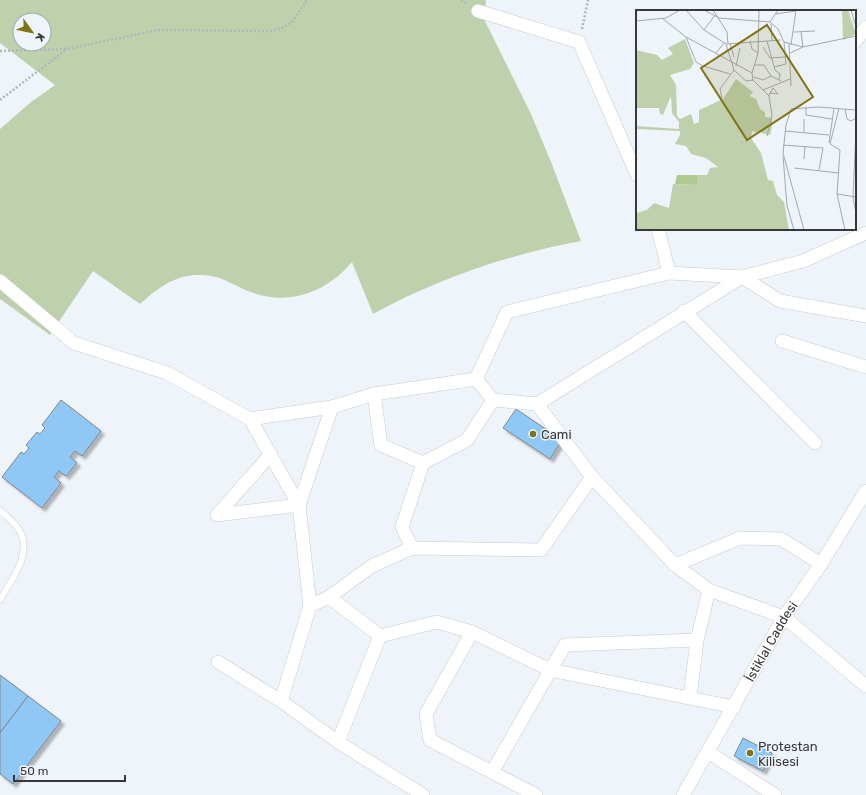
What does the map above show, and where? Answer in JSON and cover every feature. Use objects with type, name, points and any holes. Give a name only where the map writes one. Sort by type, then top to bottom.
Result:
[{"type":"street","points":[[478,11],[579,42],[636,173]]},
{"type":"street","points":[[856,41],[866,27]]},
{"type":"street","points":[[658,230],[669,273]]},
{"type":"street","points":[[476,379],[493,400],[537,404],[684,311],[742,277],[803,261],[866,233]]},
{"type":"street","points":[[476,379],[507,312],[669,273],[742,277],[780,302],[866,316]]},
{"type":"street","points":[[0,281],[74,343],[167,373],[250,419],[271,454],[298,505],[310,606],[281,701]]},
{"type":"street","points":[[684,311],[815,443]]},
{"type":"street","points":[[782,341],[866,367]]},
{"type":"street","points":[[250,419],[332,406],[374,394],[476,379]]},
{"type":"street","points":[[374,394],[381,444],[423,463]]},
{"type":"street","points":[[412,548],[402,527],[423,463],[467,440],[493,400]]},
{"type":"street","points":[[537,404],[592,477],[675,565],[709,590],[784,617],[866,686]]},
{"type":"street","points":[[298,505],[332,406]]},
{"type":"street","points":[[271,454],[218,515],[298,505]]},
{"type":"street","points":[[310,606],[329,597],[372,566],[412,548],[541,550],[592,477]]},
{"type":"street","name":"İstiklal Caddesi","points":[[683,795],[784,617],[821,564],[866,491]]},
{"type":"street","points":[[675,565],[740,538],[780,538],[821,564]]},
{"type":"street","points":[[690,697],[697,640],[709,590]]},
{"type":"street","points":[[329,597],[380,636]]},
{"type":"street","points":[[380,636],[437,622],[472,632],[550,670],[734,707]]},
{"type":"street","points":[[472,632],[426,714],[430,740],[536,795]]},
{"type":"street","points":[[338,742],[380,636]]},
{"type":"street","points":[[492,772],[565,645],[697,640]]},
{"type":"street","points":[[218,662],[281,701],[338,742],[423,795]]},
{"type":"street","points":[[708,752],[775,795]]},
{"type":"lane","points":[[0,510],[21,533],[24,544],[20,566],[0,600]]},
{"type":"path","points":[[0,51],[67,49],[158,30],[271,31],[282,28],[292,22],[307,0]]},
{"type":"path","points":[[579,42],[588,0]]},
{"type":"path","points":[[0,100],[67,49]]},
{"type":"green space","points":[[0,0],[486,0],[484,19],[531,114],[581,241],[527,253],[474,269],[423,289],[373,314],[352,262],[342,273],[318,289],[291,297],[277,298],[263,296],[218,278],[196,275],[180,278],[166,284],[140,304],[93,271],[50,335],[0,299],[0,129],[31,102],[55,85],[0,43]]},
{"type":"building","points":[[61,400],[101,431],[82,456],[75,451],[70,457],[77,463],[66,476],[59,471],[54,477],[61,483],[42,508],[2,477],[21,452],[24,454],[29,448],[26,445],[37,432],[40,434],[45,428],[42,425]]},
{"type":"building","name":"Cami","points":[[516,409],[562,440],[550,459],[503,428]]},
{"type":"building","points":[[0,675],[28,696],[0,733]]},
{"type":"building","points":[[28,696],[61,721],[13,784],[0,774],[0,733]]},
{"type":"building","points":[[743,738],[772,753],[763,771],[734,756]]},
{"type":"place","name":"Cami","points":[[533,434]]},
{"type":"place","name":"Protestan Kilisesi","points":[[750,753]]}]
